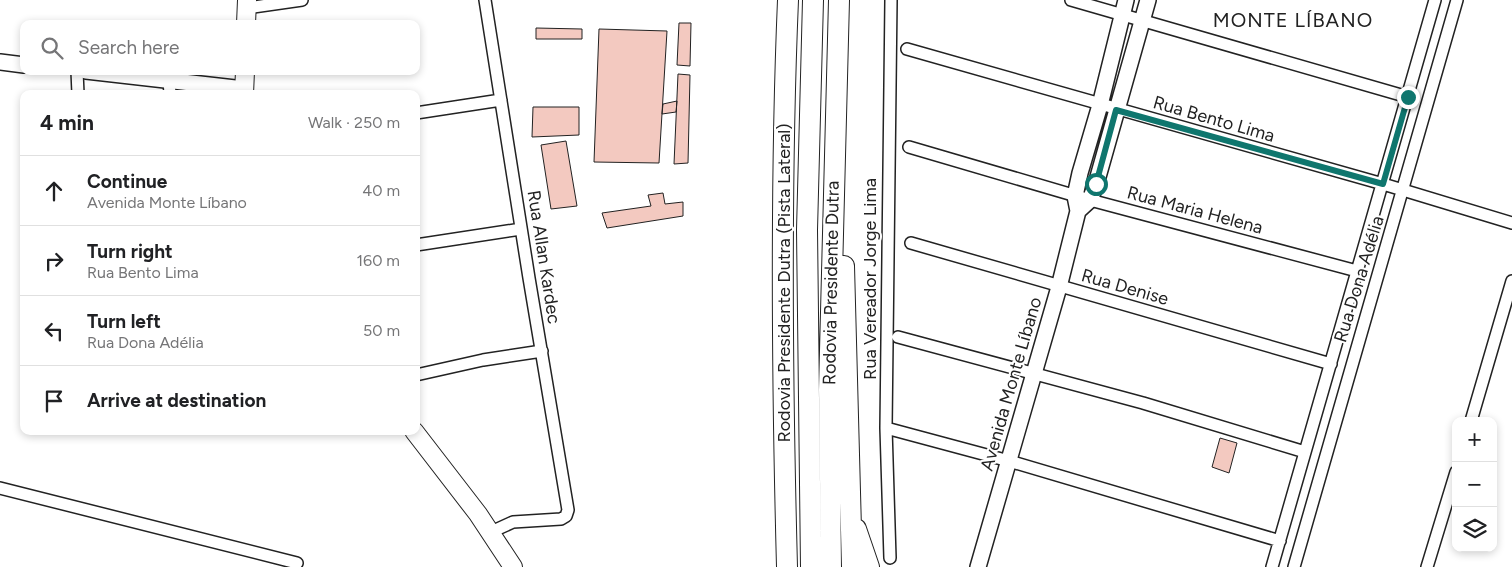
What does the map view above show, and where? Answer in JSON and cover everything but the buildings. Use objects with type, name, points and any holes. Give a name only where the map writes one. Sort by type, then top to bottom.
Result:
[{"type":"highway","name":"Rodovia Presidente Dutra (Pista Lateral)","points":[[787,567],[781,338],[784,77],[788,0]]},
{"type":"highway","name":"Rodovia Presidente Dutra","points":[[811,567],[807,230],[814,0]]},
{"type":"highway","name":"Rodovia Presidente Dutra","points":[[831,567],[828,390],[839,0]]},
{"type":"highway","points":[[835,120],[848,378],[850,511],[862,563]]},
{"type":"main road","points":[[417,435],[491,532],[513,567]]},
{"type":"street","points":[[247,10],[302,0]]},
{"type":"street","name":"Rua Allan Kardec","points":[[485,0],[568,510],[564,518],[507,523],[491,532]]},
{"type":"street","name":"Rua Vereador Jorge Lima","points":[[886,562],[891,0]]},
{"type":"street","points":[[1071,0],[1124,7],[1142,20],[1408,97]]},
{"type":"street","points":[[1078,211],[1090,200],[1148,0]]},
{"type":"street","name":"Rua Dona Adélia","points":[[1294,567],[1404,190],[1457,0]]},
{"type":"street","name":"Rua Dona Adélia","points":[[1272,567],[1408,97],[1433,1]]},
{"type":"street","name":"Avenida Monte Líbano","points":[[978,567],[1078,211],[1075,196],[1124,7]]},
{"type":"street","name":"Rua Bento Lima","points":[[907,49],[1116,110],[1404,190],[1512,223]]},
{"type":"street","points":[[0,62],[20,64]]},
{"type":"street","points":[[77,75],[78,90]]},
{"type":"street","points":[[107,75],[170,87],[244,85]]},
{"type":"street","points":[[420,112],[501,100]]},
{"type":"street","name":"Rua Maria Helena","points":[[909,147],[1075,196],[1358,271]]},
{"type":"street","points":[[420,244],[521,228]]},
{"type":"street","name":"Rua Denise","points":[[911,243],[1058,287],[1331,364]]},
{"type":"street","points":[[1472,417],[1512,281]]},
{"type":"street","points":[[898,336],[1143,403],[1305,452]]},
{"type":"street","points":[[420,374],[483,360],[542,352]]},
{"type":"street","points":[[886,428],[1009,461],[1280,541]]},
{"type":"street","points":[[1427,567],[1452,485]]},
{"type":"street","points":[[0,488],[297,564]]},
{"type":"street","points":[[862,563],[886,562]]},
{"type":"district","name":"MONTE LÍBANO","points":[[1293,20]]},
{"type":"route","points":[[1096,184],[1116,110],[1383,184],[1408,97]]}]
